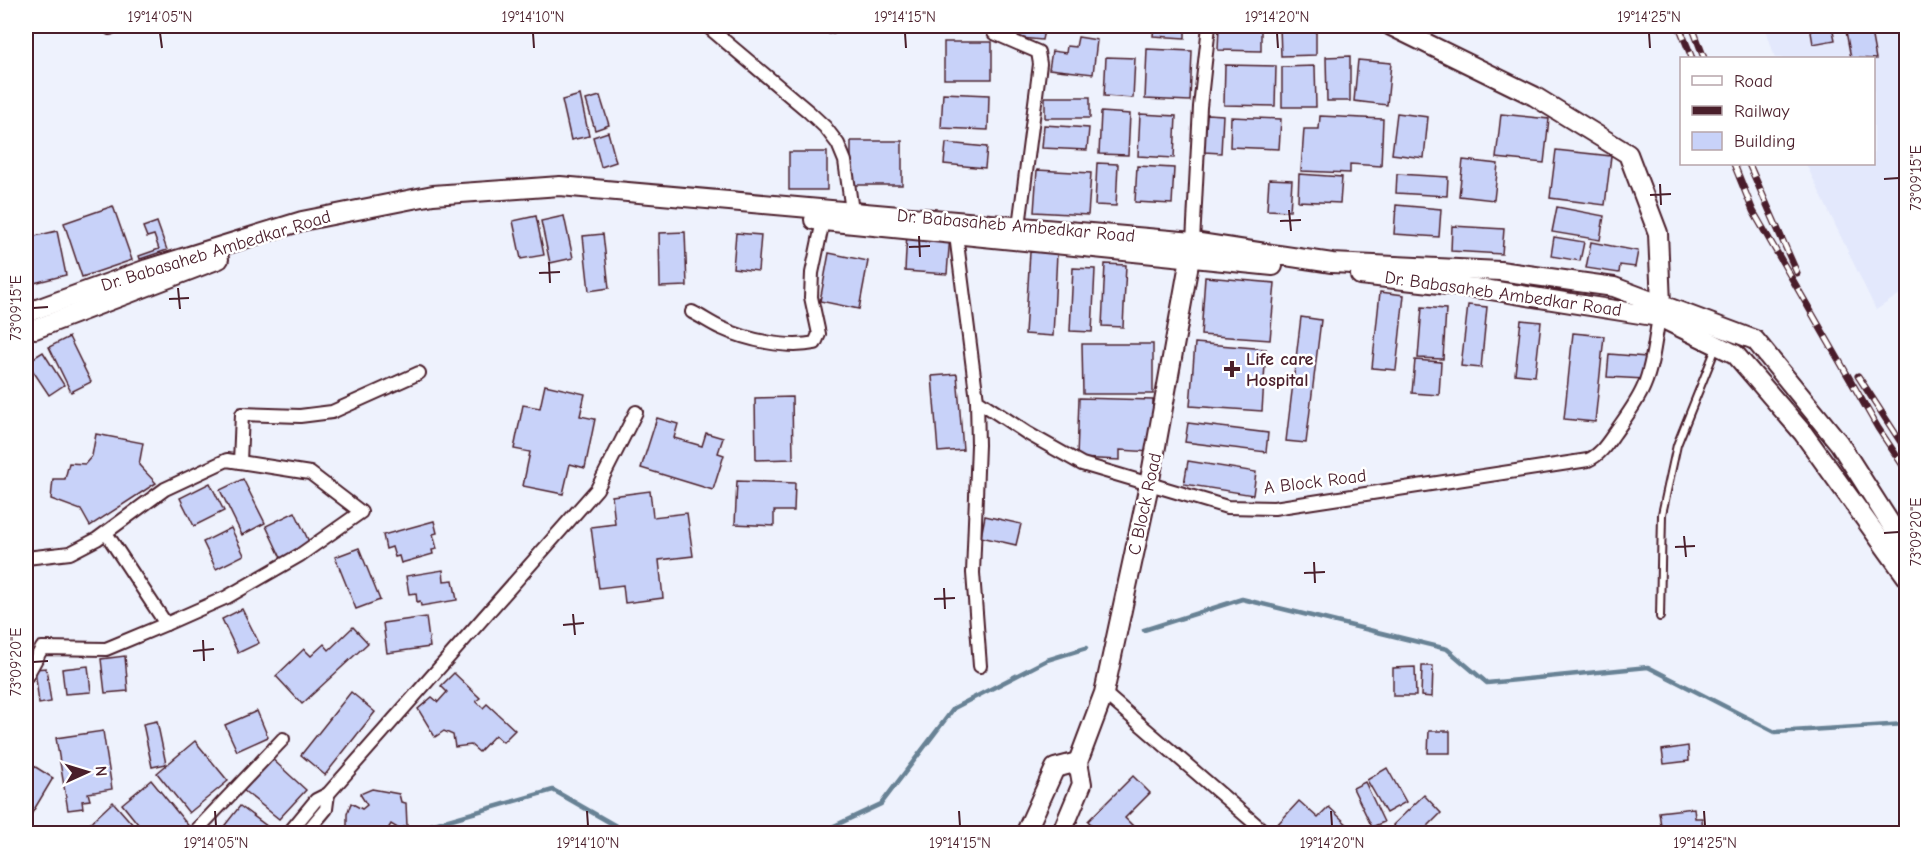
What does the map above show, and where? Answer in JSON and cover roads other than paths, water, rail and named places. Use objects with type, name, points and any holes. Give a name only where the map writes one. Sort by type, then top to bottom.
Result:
[{"type":"main road","points":[[1391,26],[1534,96],[1628,153],[1658,233],[1660,310]]},
{"type":"main road","name":"Dr. Babasaheb Ambedkar Road","points":[[28,324],[90,299],[147,269],[302,221],[388,208],[433,195],[507,194],[560,186],[667,200],[1332,263],[1500,271],[1614,287],[1660,310],[1717,346],[1735,354],[1803,433],[1906,576]]},
{"type":"main road","name":"Dr. Babasaheb Ambedkar Road","points":[[824,215],[852,211],[955,227],[1019,226],[1191,249]]},
{"type":"main road","name":"C Block Road","points":[[1061,834],[1082,784],[1078,762],[1104,693],[1149,485],[1191,249]]},
{"type":"main road","name":"Dr. Babasaheb Ambedkar Road","points":[[1660,310],[1720,327],[1755,340],[1839,443],[1906,548]]},
{"type":"main road","points":[[1025,834],[1055,768],[1078,762]]},
{"type":"street","points":[[707,26],[809,111],[825,128],[837,144],[845,161],[852,211]]},
{"type":"street","points":[[1191,249],[1200,106],[1209,26]]},
{"type":"street","points":[[994,33],[1038,52],[1040,64],[1019,226]]},
{"type":"street","points":[[693,312],[722,329],[751,339],[801,346],[815,343],[819,334],[812,297],[812,273],[824,215]]},
{"type":"street","points":[[955,227],[976,400],[978,445],[973,573],[980,666]]},
{"type":"street","name":"A Block Road","points":[[976,400],[1027,433],[1082,464],[1227,507],[1274,508],[1588,460],[1595,457],[1605,447],[1645,385],[1660,310]]},
{"type":"street","points":[[240,462],[242,414],[300,416],[332,412],[419,373]]},
{"type":"street","points":[[288,834],[316,800],[328,794],[597,489],[636,412]]},
{"type":"street","points":[[26,558],[69,553],[98,540],[165,489],[227,460],[310,474],[361,512],[300,555],[227,597],[166,624],[106,649],[42,648],[26,677]]},
{"type":"street","points":[[106,533],[166,624]]},
{"type":"street","points":[[1104,693],[1267,834]]},
{"type":"street","points":[[193,834],[283,739]]},
{"type":"street","points":[[305,834],[326,809],[328,794]]},
{"type":"lane","points":[[1660,617],[1662,514],[1677,445],[1717,346],[1720,327]]},
{"type":"waterway","points":[[1144,630],[1242,599],[1447,649],[1487,683],[1648,667],[1775,732],[1906,724]]},
{"type":"waterway","points":[[817,834],[881,804],[954,708],[1047,660],[1086,648]]},
{"type":"waterway","points":[[424,834],[431,825],[553,790],[630,834]]},
{"type":"railway","points":[[1679,26],[1692,57]]},
{"type":"railway","points":[[1692,26],[1704,57]]},
{"type":"railway","points":[[1734,165],[1753,211],[1878,428],[1906,470]]},
{"type":"railway","points":[[1749,165],[1797,273]]},
{"type":"railway","points":[[1858,376],[1906,450]]},
{"type":"place","name":"Life care Hospital","points":[[1232,369]]}]
